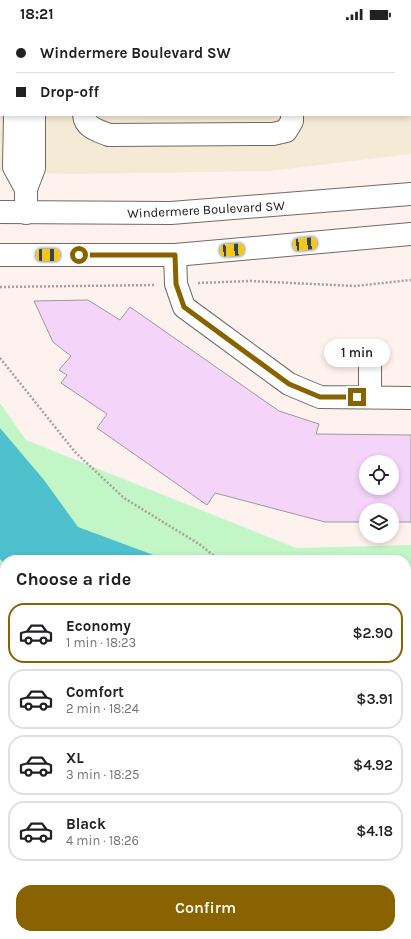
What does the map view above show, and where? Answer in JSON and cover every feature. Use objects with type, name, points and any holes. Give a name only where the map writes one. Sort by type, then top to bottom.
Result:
[{"type":"main road","points":[[15,116],[14,167],[26,189]]},
{"type":"main road","points":[[26,213],[26,189],[34,168],[34,116]]},
{"type":"main road","points":[[84,116],[85,120],[93,129],[109,135],[273,134],[286,131],[292,121],[292,116]]},
{"type":"main road","name":"Windermere Boulevard SW","points":[[0,212],[171,213],[411,194]]},
{"type":"main road","points":[[0,256],[175,255],[411,234]]},
{"type":"main road","points":[[175,255],[176,284],[184,307],[289,384],[320,397],[411,398]]},
{"type":"main road","points":[[370,359],[370,397]]},
{"type":"path","points":[[0,287],[176,284],[250,281],[355,286],[411,280]]},
{"type":"path","points":[[0,358],[75,452],[124,498],[199,544],[213,555]]},
{"type":"shaded area","points":[[0,116],[411,116],[411,154],[269,171],[70,174],[0,172]]},
{"type":"green space","points":[[0,403],[26,440],[296,548],[411,545],[411,555],[0,555]]},
{"type":"water","points":[[0,428],[44,480],[78,527],[154,555],[0,555]]},
{"type":"building","points":[[88,300],[120,320],[130,307],[279,411],[319,424],[316,434],[411,435],[411,522],[399,522],[399,503],[359,503],[359,522],[325,522],[215,493],[207,505],[97,428],[107,414],[61,383],[67,375],[59,370],[71,356],[53,342],[34,301]]},
{"type":"route","points":[[79,255],[175,255],[176,284],[184,307],[289,384],[320,397],[357,397]]}]
